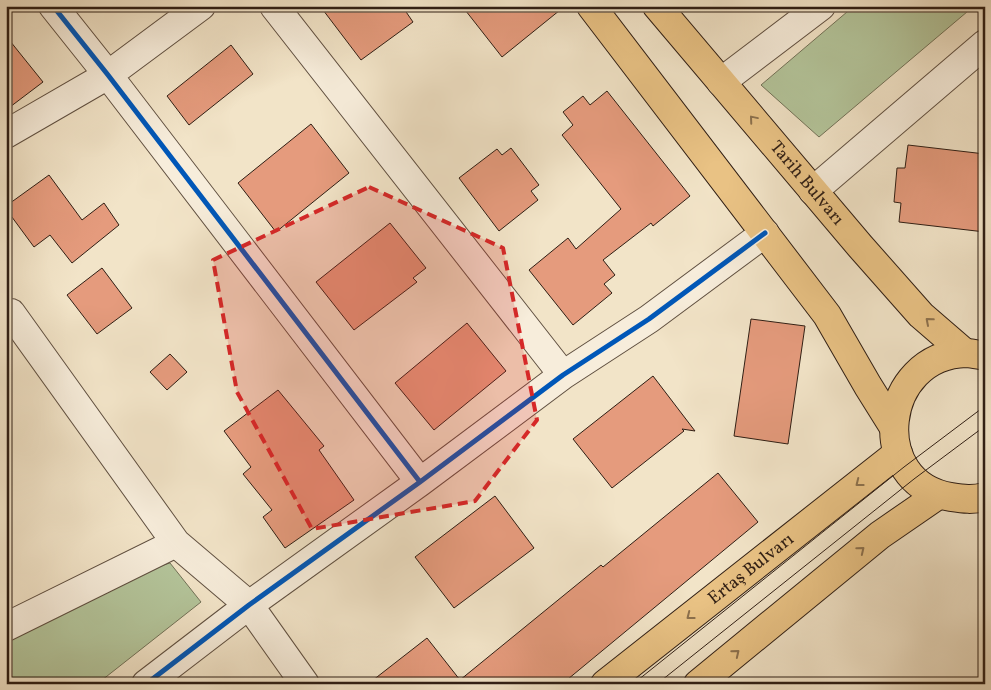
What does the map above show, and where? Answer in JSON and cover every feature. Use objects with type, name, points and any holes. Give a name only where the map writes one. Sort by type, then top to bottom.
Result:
[{"type":"main road","points":[[591,6],[827,315],[893,426]]},
{"type":"main road","name":"Tarih Bulvarı","points":[[657,6],[921,315],[975,354]]},
{"type":"main road","points":[[975,354],[938,359],[915,375],[899,398],[893,426],[894,440],[898,453],[904,466],[914,479],[938,495],[981,503]]},
{"type":"main road","name":"Ertaş Bulvarı","points":[[605,684],[898,453]]},
{"type":"main road","points":[[705,681],[880,535],[938,495]]},
{"type":"street","points":[[53,6],[420,482]]},
{"type":"street","points":[[6,134],[108,75],[201,6]]},
{"type":"street","points":[[274,6],[563,375]]},
{"type":"street","points":[[721,82],[821,6]]},
{"type":"street","points":[[814,191],[985,44]]},
{"type":"street","points":[[146,684],[249,605],[420,482],[563,375],[649,320],[765,233]]},
{"type":"street","points":[[8,311],[176,543],[249,605],[305,684]]},
{"type":"street","points":[[6,627],[176,543]]},
{"type":"highlighted area","points":[[369,187],[503,248],[537,420],[475,501],[312,529],[237,392],[213,260]]},
{"type":"green space","points":[[854,6],[974,6],[819,137],[761,85]]},
{"type":"green space","points":[[170,563],[201,602],[97,684],[6,684],[6,636],[150,569]]},
{"type":"building","points":[[320,6],[402,6],[413,22],[361,60]]},
{"type":"building","points":[[462,6],[565,6],[502,57]]},
{"type":"building","points":[[6,36],[43,82],[6,110]]},
{"type":"building","points":[[231,45],[253,74],[189,125],[167,96]]},
{"type":"building","points":[[607,91],[690,196],[653,226],[651,223],[603,260],[615,275],[604,284],[612,293],[573,325],[529,270],[568,238],[576,249],[621,209],[562,135],[573,125],[563,112],[583,96],[590,105]]},
{"type":"building","points":[[311,124],[349,173],[276,232],[238,183]]},
{"type":"building","points":[[908,145],[985,154],[985,232],[899,222],[901,203],[894,202],[897,168],[905,168]]},
{"type":"building","points":[[511,148],[539,185],[531,191],[538,200],[499,231],[459,178],[497,149],[502,155]]},
{"type":"building","points":[[49,175],[82,220],[104,203],[119,225],[72,263],[50,235],[34,247],[6,209],[6,206]]},
{"type":"building","points":[[390,223],[426,268],[413,278],[417,282],[354,330],[316,282]]},
{"type":"building","points":[[102,268],[132,308],[97,334],[67,295]]},
{"type":"building","points":[[751,319],[805,326],[788,444],[734,436]]},
{"type":"building","points":[[467,323],[506,371],[434,430],[395,383]]},
{"type":"building","points":[[170,354],[187,372],[167,390],[150,372]]},
{"type":"building","points":[[653,376],[695,431],[682,429],[684,431],[612,488],[573,439]]},
{"type":"building","points":[[278,390],[324,446],[319,450],[354,500],[285,548],[263,517],[272,510],[243,474],[251,467],[224,431]]},
{"type":"building","points":[[718,473],[758,522],[562,684],[368,684],[427,638],[460,680]]},
{"type":"building","points":[[495,496],[534,548],[454,608],[415,557]]},
{"type":"tram line","points":[[633,684],[904,467],[985,406]]},
{"type":"tram line","points":[[657,684],[914,479],[985,426]]},
{"type":"cycle path","points":[[53,6],[420,482]]},
{"type":"cycle path","points":[[146,684],[249,605],[420,482],[563,375],[649,319],[765,233]]}]
